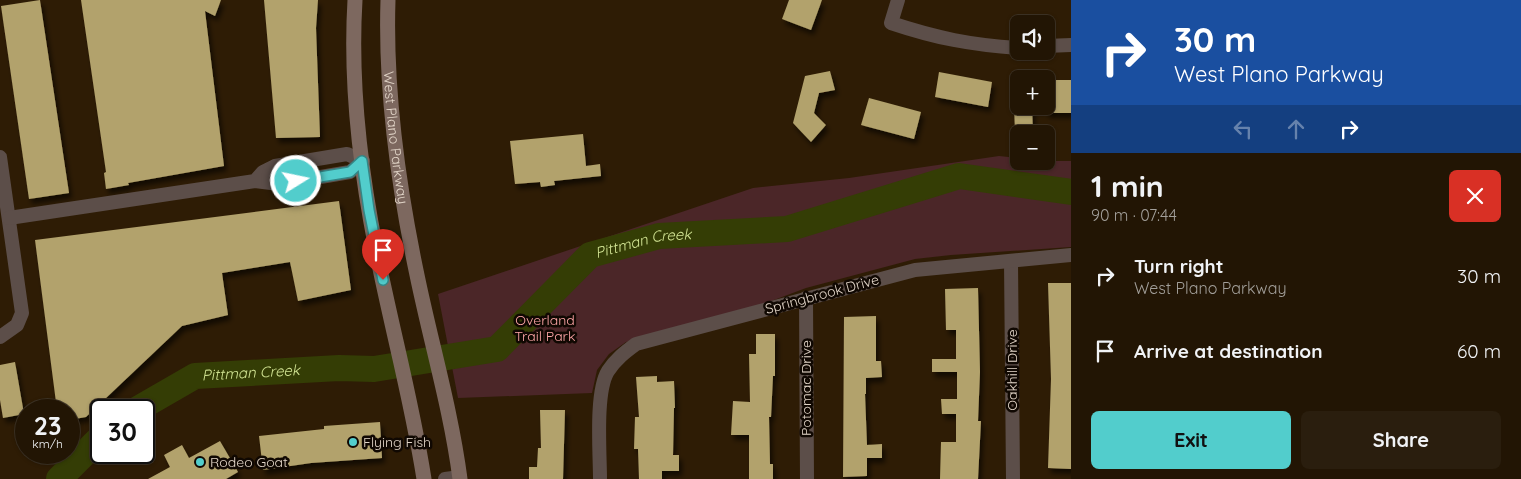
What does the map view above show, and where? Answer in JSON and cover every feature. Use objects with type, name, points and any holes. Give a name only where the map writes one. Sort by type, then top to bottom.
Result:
[{"type":"main road","points":[[355,0],[356,94],[362,161],[376,249],[409,393],[424,479]]},
{"type":"main road","name":"West Plano Parkway","points":[[388,0],[387,38],[396,156],[407,224],[444,393],[455,478]]},
{"type":"street","points":[[897,5],[891,23],[930,36],[976,46],[1010,48]]},
{"type":"street","points":[[1055,46],[1071,45]]},
{"type":"street","points":[[0,158],[22,313],[17,325],[0,337]]},
{"type":"street","points":[[9,218],[255,181],[279,184],[347,172],[362,161]]},
{"type":"street","name":"Springbrook Drive","points":[[600,479],[601,392],[607,372],[620,356],[636,344],[915,270],[1071,255]]},
{"type":"street","name":"Oakhill Drive","points":[[1011,261],[1012,479]]},
{"type":"street","name":"Potomac Drive","points":[[806,298],[807,479]]},
{"type":"green space","name":"Overland Trail Park","points":[[999,156],[1010,157],[1010,170],[1055,170],[1055,161],[1071,161],[1071,247],[915,259],[806,288],[707,325],[626,342],[609,354],[597,370],[592,393],[458,398],[438,294],[753,188],[849,178]]},
{"type":"building","points":[[40,0],[69,193],[29,199],[1,6]]},
{"type":"building","points":[[81,0],[221,0],[215,16],[205,11],[224,166],[128,183],[129,185],[106,189],[104,173],[106,172]]},
{"type":"building","points":[[264,0],[318,0],[316,28],[320,137],[276,138]]},
{"type":"building","points":[[789,0],[822,0],[811,30],[782,19]]},
{"type":"building","points":[[830,71],[835,90],[819,93],[814,113],[826,125],[811,142],[793,123],[805,76]]},
{"type":"building","points":[[939,72],[992,82],[988,107],[935,97]]},
{"type":"building","points":[[1055,80],[1071,80],[1071,113],[1055,113]]},
{"type":"building","points":[[869,98],[921,112],[914,139],[861,125]]},
{"type":"building","points":[[1014,115],[1032,115],[1033,125],[1015,125]]},
{"type":"building","points":[[583,134],[586,166],[600,164],[601,176],[554,181],[555,185],[541,187],[540,182],[515,184],[510,141]]},
{"type":"building","points":[[339,201],[351,290],[298,301],[290,262],[222,273],[228,315],[182,326],[105,399],[90,399],[90,413],[86,417],[80,418],[80,399],[56,399],[35,240]]},
{"type":"building","points":[[1048,283],[1071,283],[1071,469],[1048,468],[1051,379]]},
{"type":"building","points":[[978,288],[980,372],[978,421],[981,421],[978,479],[940,479],[941,442],[956,442],[956,414],[942,414],[941,399],[957,399],[957,372],[932,372],[932,359],[956,359],[956,330],[946,330],[945,289]]},
{"type":"building","points":[[876,316],[876,361],[881,361],[882,377],[866,378],[867,445],[882,444],[882,458],[867,458],[867,476],[843,477],[844,317]]},
{"type":"building","points":[[756,334],[775,334],[775,376],[773,376],[771,417],[769,417],[770,464],[773,464],[773,479],[749,479],[749,435],[731,435],[733,401],[750,402],[749,354],[756,354]]},
{"type":"building","points":[[15,362],[21,399],[15,399],[15,416],[3,418],[0,400],[0,365]]},
{"type":"building","points":[[657,376],[657,382],[674,381],[673,455],[679,455],[679,471],[662,471],[662,479],[639,479],[638,449],[634,449],[635,417],[639,417],[636,377]]},
{"type":"building","points":[[540,410],[565,410],[563,479],[529,479],[529,467],[537,467],[538,448],[541,448]]},
{"type":"building","points":[[380,422],[382,458],[311,463],[263,470],[259,436],[324,429],[324,426]]},
{"type":"building","name":"Rodeo Goat","points":[[220,441],[238,472],[226,479],[148,479],[170,467],[164,455],[182,445],[189,458]]},
{"type":"waterway","name":"Pittman Creek","points":[[155,399],[195,376],[339,368],[374,369],[497,349],[590,255],[659,236],[787,229],[959,176],[1071,192]]},
{"type":"waterway","name":"Pittman Creek","points":[[59,479],[90,448]]},
{"type":"place","name":"Flying Fish","points":[[353,442]]},
{"type":"place","name":"Rodeo Goat","points":[[200,462]]},
{"type":"route","points":[[296,181],[350,172],[362,161],[369,210],[383,280]]}]
